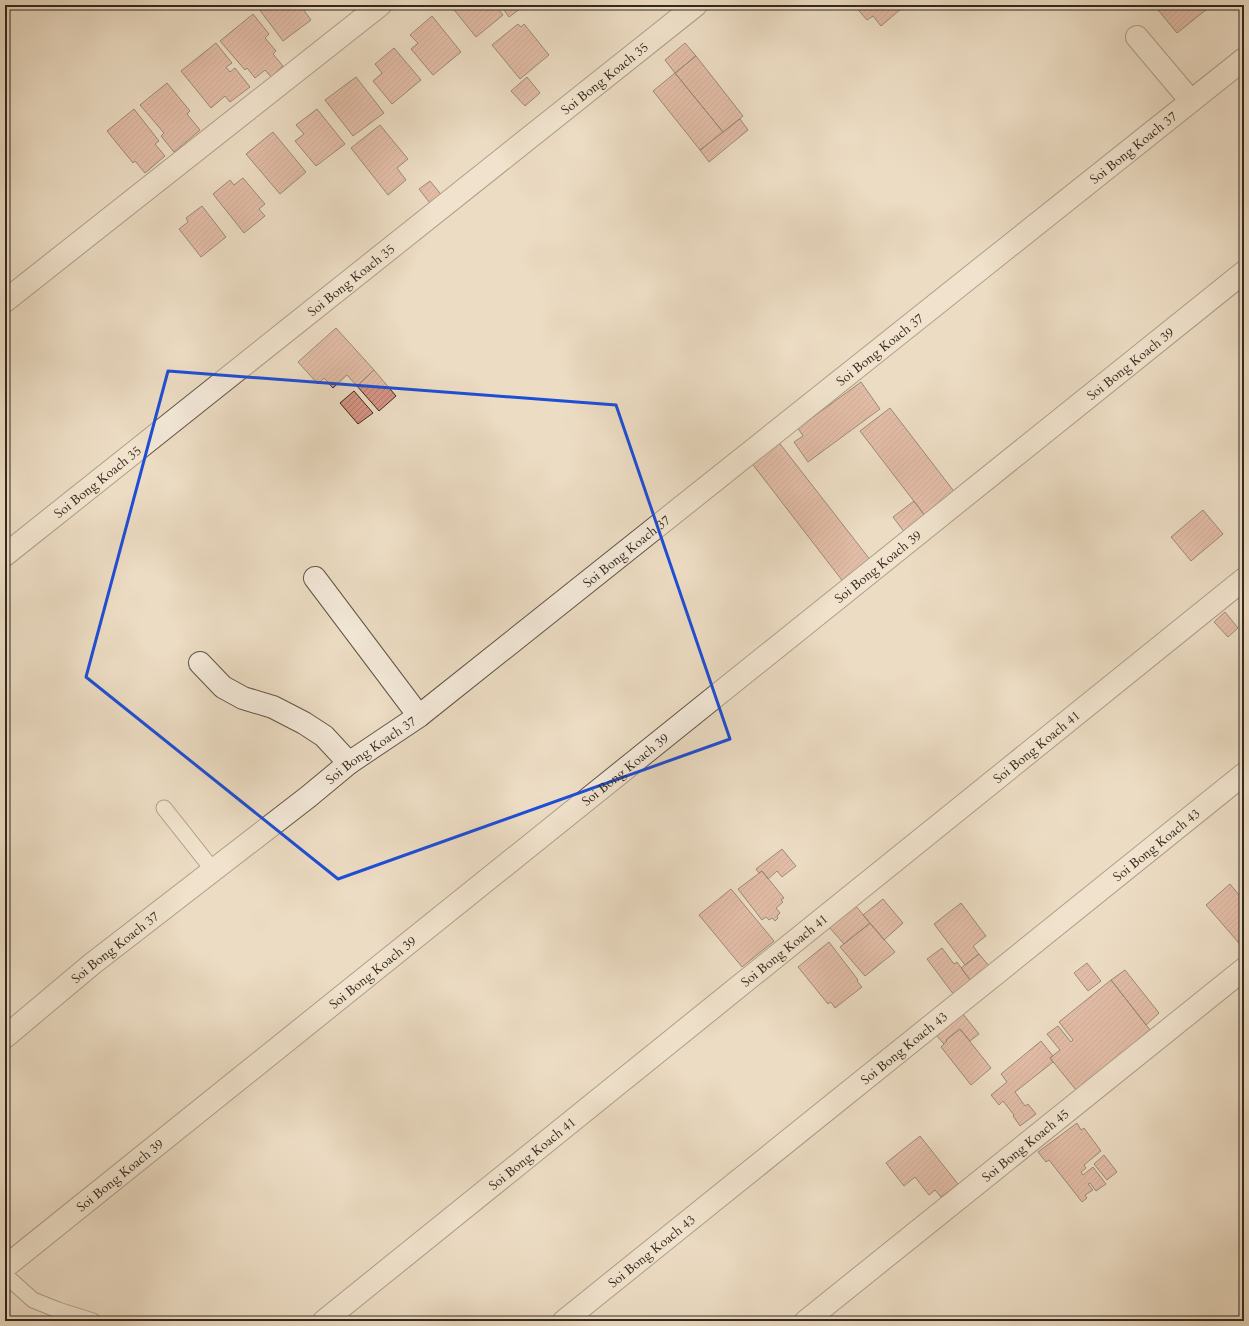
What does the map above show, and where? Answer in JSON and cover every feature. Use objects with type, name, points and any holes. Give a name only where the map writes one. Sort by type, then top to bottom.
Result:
[{"type":"street","points":[[5,300],[380,5]]},
{"type":"street","name":"Soi Bong Koach 35","points":[[5,555],[696,5]]},
{"type":"street","points":[[1137,36],[1191,101]]},
{"type":"street","name":"Soi Bong Koach 37","points":[[5,1037],[92,964],[308,797],[349,762],[419,716],[1244,59]]},
{"type":"street","name":"Soi Bong Koach 39","points":[[5,1267],[1244,272]]},
{"type":"street","points":[[315,578],[419,716]]},
{"type":"street","name":"Soi Bong Koach 41","points":[[324,1321],[1244,579]]},
{"type":"street","points":[[200,663],[223,687],[243,698],[273,707],[304,723],[324,736],[349,762]]},
{"type":"street","name":"Soi Bong Koach 43","points":[[564,1321],[1244,774]]},
{"type":"street","name":"Soi Bong Koach 45","points":[[806,1321],[1244,969]]},
{"type":"lane","points":[[164,808],[213,870]]},
{"type":"lane","points":[[5,1275],[33,1300],[93,1321]]},
{"type":"highlighted area","points":[[168,371],[616,405],[730,739],[338,879],[86,677]]},
{"type":"building","points":[[265,5],[300,5],[311,20],[283,41],[259,9]]},
{"type":"building","points":[[320,5],[328,5],[324,9]]},
{"type":"building","points":[[495,5],[503,15],[476,37],[451,6]]},
{"type":"building","points":[[504,5],[525,5],[509,17],[504,10],[506,8]]},
{"type":"building","points":[[854,5],[899,5],[902,8],[881,26],[873,16],[867,20]]},
{"type":"building","points":[[1154,5],[1204,5],[1207,9],[1177,33]]},
{"type":"building","points":[[253,14],[269,34],[265,38],[276,51],[273,54],[283,66],[271,77],[265,70],[255,78],[247,68],[245,70],[220,41]]},
{"type":"building","points":[[432,16],[461,52],[433,75],[411,49],[418,43],[410,35]]},
{"type":"building","points":[[518,24],[521,27],[524,24],[549,55],[520,79],[492,45]]},
{"type":"building","points":[[216,43],[232,63],[226,67],[230,72],[235,68],[250,87],[230,102],[225,96],[211,108],[181,71]]},
{"type":"building","points":[[685,43],[696,56],[675,73],[665,60]]},
{"type":"building","points":[[394,48],[421,80],[392,104],[373,81],[382,73],[375,64]]},
{"type":"building","points":[[696,56],[743,116],[723,132],[675,73]]},
{"type":"building","points":[[675,73],[723,132],[700,150],[653,91]]},
{"type":"building","points":[[356,77],[384,113],[353,136],[325,100]]},
{"type":"building","points":[[527,77],[540,93],[525,106],[511,91]]},
{"type":"building","points":[[167,83],[190,111],[187,114],[200,130],[174,152],[161,136],[164,133],[140,105]]},
{"type":"building","points":[[134,109],[159,141],[155,144],[165,156],[145,173],[135,161],[133,163],[107,131]]},
{"type":"building","points":[[317,109],[345,144],[316,166],[295,141],[304,134],[296,125]]},
{"type":"building","points":[[740,119],[748,130],[709,162],[700,150]]},
{"type":"building","points":[[380,125],[408,159],[397,168],[406,180],[388,195],[351,148]]},
{"type":"building","points":[[273,132],[306,172],[280,194],[246,154]]},
{"type":"building","points":[[243,178],[265,204],[259,209],[265,216],[244,233],[213,194],[230,180],[234,185]]},
{"type":"building","points":[[430,181],[444,198],[433,207],[419,189]]},
{"type":"building","points":[[202,206],[226,237],[201,257],[179,229],[188,222],[186,218]]},
{"type":"building","points":[[336,328],[374,370],[357,386],[347,375],[333,388],[324,378],[318,384],[298,362]]},
{"type":"building","points":[[374,370],[396,396],[379,411],[357,386]]},
{"type":"building","points":[[861,382],[880,409],[808,462],[794,442],[803,436],[798,428]]},
{"type":"building","points":[[354,391],[373,413],[358,424],[340,403]]},
{"type":"building","points":[[890,408],[956,494],[926,517],[860,431]]},
{"type":"building","points":[[777,440],[875,566],[848,588],[750,461]]},
{"type":"building","points":[[914,501],[926,517],[905,533],[893,517]]},
{"type":"building","points":[[1203,510],[1223,534],[1191,561],[1171,537]]},
{"type":"building","points":[[1225,612],[1238,628],[1228,637],[1214,622]]},
{"type":"building","points":[[782,849],[796,866],[782,877],[777,871],[768,879],[762,871],[759,873],[756,869]]},
{"type":"building","points":[[762,871],[784,898],[781,900],[783,902],[776,908],[780,913],[775,921],[772,918],[769,920],[766,917],[762,920],[738,889]]},
{"type":"building","points":[[1230,884],[1244,901],[1244,949],[1206,905]]},
{"type":"building","points":[[731,889],[774,941],[742,967],[699,915]]},
{"type":"building","points":[[883,899],[903,923],[884,940],[863,915]]},
{"type":"building","points":[[961,903],[986,936],[973,946],[979,954],[965,965],[934,924]]},
{"type":"building","points":[[855,905],[870,923],[844,944],[829,927]]},
{"type":"building","points":[[870,923],[895,952],[865,976],[840,947]]},
{"type":"building","points":[[829,942],[862,987],[835,1008],[831,1002],[828,1004],[798,967]]},
{"type":"building","points":[[942,948],[954,964],[957,962],[971,981],[954,995],[927,959]]},
{"type":"building","points":[[979,954],[990,967],[971,981],[961,968]]},
{"type":"building","points":[[1087,963],[1101,981],[1088,991],[1074,973]]},
{"type":"building","points":[[1125,970],[1159,1013],[1146,1025],[1111,980]]},
{"type":"building","points":[[1111,980],[1151,1031],[1076,1090],[1050,1058],[1060,1050],[1047,1034],[1058,1026],[1071,1042],[1073,1040],[1059,1022]]},
{"type":"building","points":[[963,1014],[979,1034],[970,1041],[960,1029],[946,1040],[947,1041],[944,1044],[936,1035]]},
{"type":"building","points":[[960,1029],[991,1068],[971,1085],[941,1047],[947,1041],[946,1040]]},
{"type":"building","points":[[1041,1041],[1053,1056],[1050,1058],[1053,1062],[1015,1092],[1025,1106],[1028,1104],[1036,1114],[1020,1126],[1013,1116],[1014,1115],[1003,1101],[999,1105],[991,1095],[1007,1082],[1001,1074]]},
{"type":"building","points":[[1077,1123],[1081,1130],[1084,1128],[1101,1151],[1084,1165],[1086,1168],[1081,1172],[1083,1175],[1093,1167],[1106,1184],[1096,1191],[1090,1183],[1088,1184],[1093,1190],[1085,1195],[1087,1198],[1082,1202],[1049,1160],[1046,1162],[1038,1152]]},
{"type":"building","points":[[920,1136],[958,1184],[941,1197],[935,1190],[929,1195],[915,1177],[904,1186],[886,1163]]},
{"type":"building","points":[[1104,1155],[1117,1172],[1107,1180],[1094,1164]]}]
